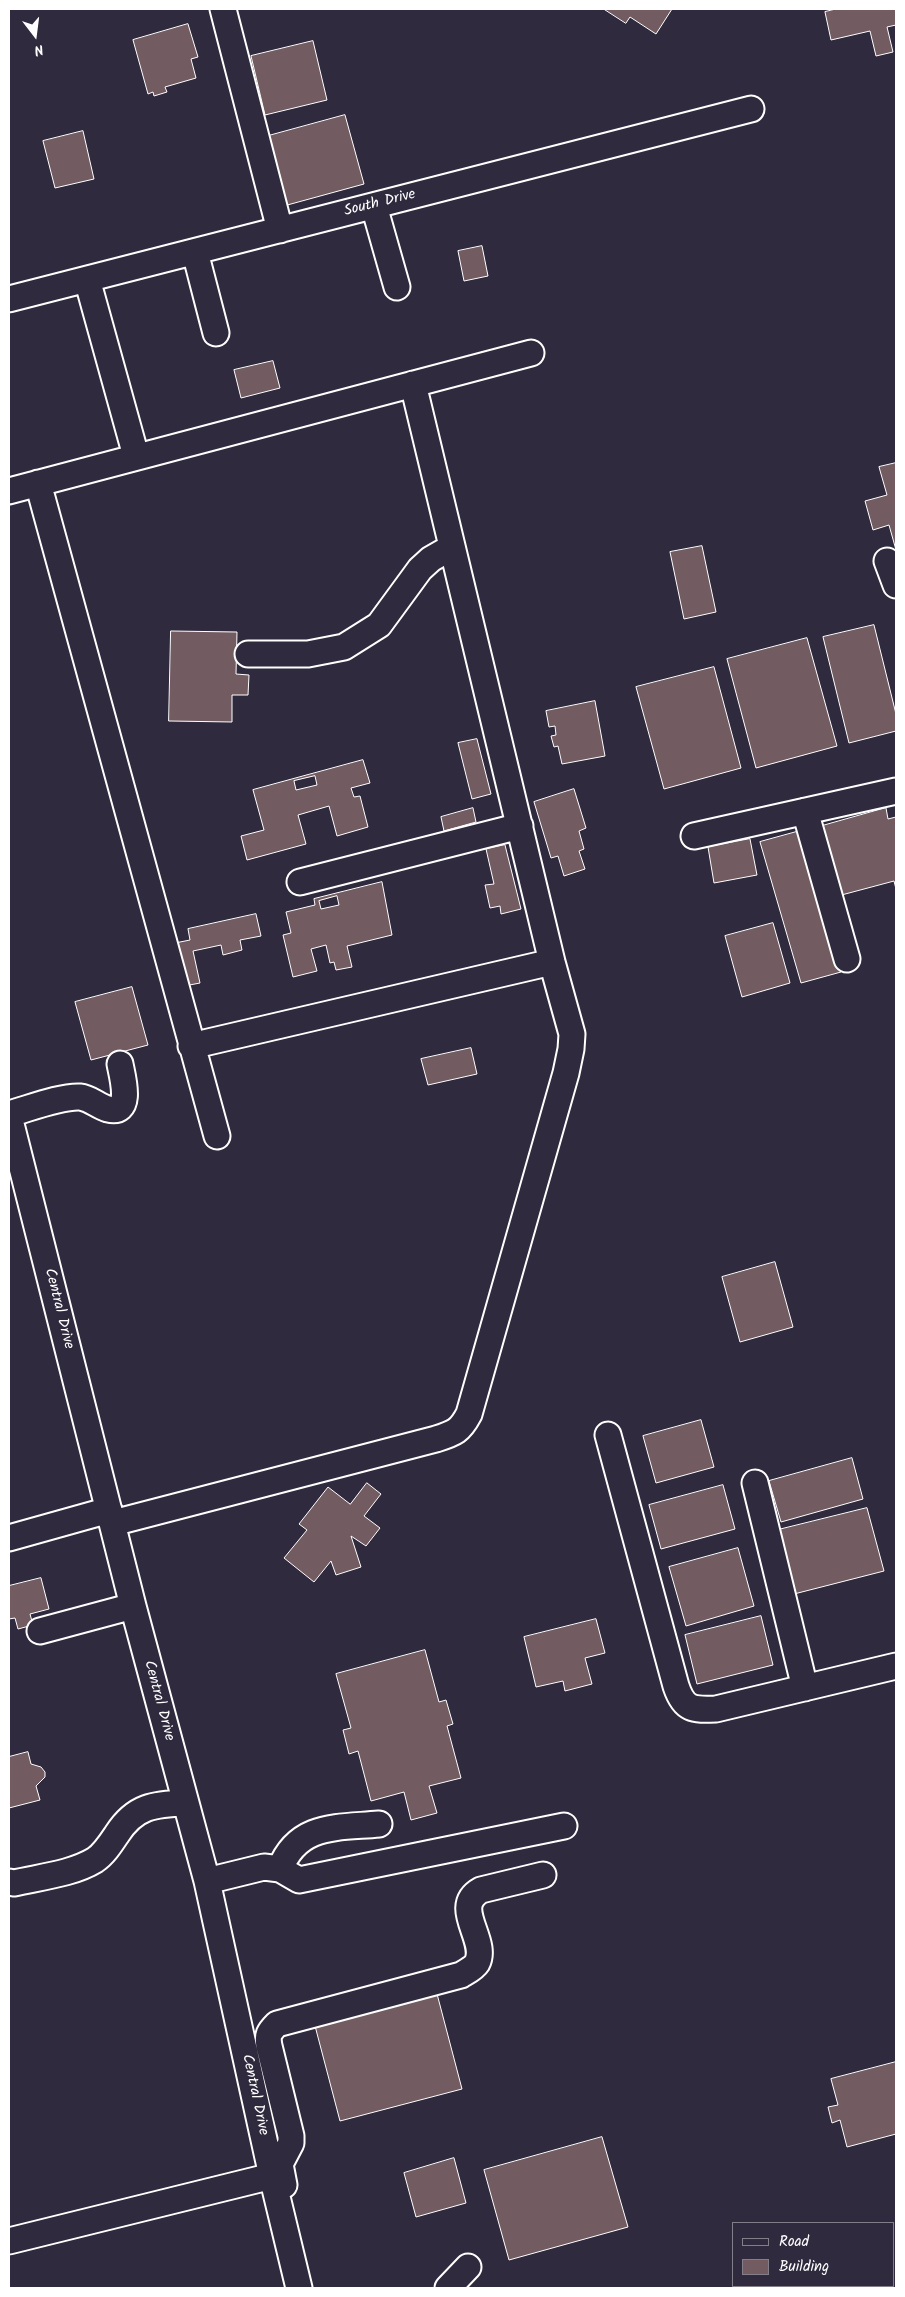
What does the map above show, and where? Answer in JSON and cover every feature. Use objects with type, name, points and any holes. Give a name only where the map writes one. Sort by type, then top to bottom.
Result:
[{"type":"street","points":[[223,9],[280,230]]},
{"type":"street","name":"South Drive","points":[[9,299],[751,109]]},
{"type":"street","points":[[374,206],[396,287]]},
{"type":"street","points":[[194,252],[216,333]]},
{"type":"street","points":[[87,279],[136,456]]},
{"type":"street","points":[[9,491],[531,353]]},
{"type":"street","points":[[9,1538],[111,1516],[436,1439],[450,1435],[462,1428],[469,1414],[566,1074],[572,1034],[552,962],[413,384]]},
{"type":"street","points":[[38,483],[217,1136]]},
{"type":"street","points":[[248,654],[308,654],[344,647],[379,625],[420,569],[431,559],[452,547]]},
{"type":"street","points":[[887,561],[896,585]]},
{"type":"street","points":[[694,836],[896,791]]},
{"type":"street","points":[[805,811],[847,959]]},
{"type":"street","points":[[300,882],[520,826]]},
{"type":"street","points":[[191,1046],[552,962]]},
{"type":"street","points":[[9,1115],[68,1098],[80,1097],[109,1110],[116,1109],[122,1104],[125,1097],[120,1064]]},
{"type":"street","name":"Central Drive","points":[[9,1115],[133,1606],[206,1881],[299,2288]]},
{"type":"street","points":[[608,1436],[676,1686],[684,1703],[689,1707],[700,1710],[716,1709],[896,1666]]},
{"type":"street","points":[[755,1483],[805,1688]]},
{"type":"street","points":[[40,1631],[133,1606]]},
{"type":"street","points":[[9,1882],[14,1883],[72,1870],[96,1860],[109,1846],[126,1820],[142,1809],[162,1804],[186,1802]]},
{"type":"street","points":[[280,1869],[285,1856],[294,1844],[313,1832],[379,1824]]},
{"type":"street","points":[[206,1881],[264,1867],[280,1869],[299,1880],[564,1826]]},
{"type":"street","points":[[282,2218],[290,2211],[280,2164],[291,2143],[291,2136],[267,2037],[270,2031],[277,2024],[461,1975],[477,1963],[479,1953],[468,1906],[473,1894],[481,1890],[543,1875]]},
{"type":"street","points":[[9,2241],[272,2176]]},
{"type":"street","points":[[448,2288],[468,2267]]},
{"type":"building","points":[[604,9],[672,9],[656,34],[630,17],[626,23]]},
{"type":"building","points":[[836,9],[896,9],[896,25],[887,27],[893,52],[876,56],[870,31],[831,40],[825,12]]},
{"type":"building","points":[[188,24],[198,57],[191,59],[196,78],[165,87],[167,92],[154,96],[153,92],[148,94],[133,40]]},
{"type":"building","points":[[313,41],[327,100],[265,115],[251,56]]},
{"type":"building","points":[[345,115],[364,184],[280,207],[261,138]]},
{"type":"building","points":[[83,131],[94,179],[55,188],[43,141]]},
{"type":"building","points":[[482,246],[488,276],[464,281],[458,251]]},
{"type":"building","points":[[273,361],[280,388],[241,398],[234,370]]},
{"type":"building","points":[[896,463],[896,550],[889,525],[873,530],[865,501],[887,495],[879,467]]},
{"type":"building","points":[[702,546],[716,612],[684,619],[670,552]]},
{"type":"building","points":[[874,625],[896,714],[896,731],[849,743],[823,637]]},
{"type":"building","points":[[171,631],[237,632],[236,674],[249,675],[248,695],[232,695],[232,722],[169,721]]},
{"type":"building","points":[[807,638],[837,746],[756,768],[727,659]]},
{"type":"building","points":[[714,667],[741,768],[664,789],[636,687]]},
{"type":"building","points":[[595,701],[605,756],[562,764],[558,746],[554,747],[551,736],[556,735],[555,726],[549,727],[546,711]]},
{"type":"building","points":[[477,739],[491,794],[472,799],[458,743]]},
{"type":"building","points":[[363,760],[370,783],[351,788],[354,797],[360,796],[368,827],[337,836],[329,806],[298,815],[306,844],[247,860],[241,836],[264,830],[253,790]],"holes":[[[315,776],[317,785],[296,790],[294,781]]]},
{"type":"building","points":[[574,789],[586,828],[579,831],[584,849],[579,851],[585,869],[564,876],[558,856],[551,858],[534,802]]},
{"type":"building","points":[[473,808],[476,822],[444,831],[441,817]]},
{"type":"building","points":[[886,808],[888,819],[896,817],[896,889],[894,881],[834,897],[815,828]]},
{"type":"building","points":[[800,831],[841,972],[801,983],[760,842]]},
{"type":"building","points":[[750,839],[757,875],[714,883],[708,847]]},
{"type":"building","points":[[505,845],[521,909],[501,914],[500,906],[490,908],[485,885],[494,884],[486,849]]},
{"type":"building","points":[[382,882],[392,935],[347,946],[352,967],[336,970],[334,962],[330,963],[326,945],[311,949],[317,971],[293,977],[283,935],[291,933],[286,912],[315,905],[314,899]],"holes":[[[337,896],[339,905],[321,909],[319,901]]]},
{"type":"building","points":[[256,914],[261,936],[240,940],[242,950],[223,955],[221,945],[193,951],[200,983],[179,987],[170,944],[190,940],[188,929]]},
{"type":"building","points":[[773,923],[790,983],[742,997],[725,936]]},
{"type":"building","points":[[132,987],[148,1045],[91,1060],[75,1002]]},
{"type":"building","points":[[471,1048],[477,1074],[428,1085],[421,1059]]},
{"type":"building","points":[[775,1262],[793,1327],[740,1342],[722,1277]]},
{"type":"building","points":[[701,1420],[714,1467],[656,1483],[643,1436]]},
{"type":"building","points":[[852,1458],[863,1499],[781,1522],[769,1481]]},
{"type":"building","points":[[367,1483],[381,1494],[364,1516],[380,1528],[366,1546],[351,1536],[361,1567],[336,1575],[331,1561],[314,1582],[284,1558],[307,1530],[299,1524],[328,1487],[350,1504]]},
{"type":"building","points":[[723,1485],[735,1529],[661,1549],[649,1505]]},
{"type":"building","points":[[867,1508],[884,1571],[794,1594],[778,1530]]},
{"type":"building","points":[[738,1548],[754,1606],[686,1626],[669,1567]]},
{"type":"building","points":[[41,1578],[49,1609],[30,1614],[33,1625],[18,1629],[15,1618],[9,1619],[9,1586]]},
{"type":"building","points":[[761,1616],[773,1665],[697,1684],[685,1635]]},
{"type":"building","points":[[596,1619],[605,1653],[585,1658],[592,1684],[565,1691],[563,1681],[536,1687],[524,1637]]},
{"type":"building","points":[[425,1650],[439,1702],[446,1700],[453,1724],[447,1726],[461,1778],[429,1786],[437,1813],[411,1820],[404,1792],[371,1801],[358,1751],[349,1754],[343,1730],[351,1728],[336,1674]]},
{"type":"building","points":[[28,1752],[31,1764],[41,1767],[45,1772],[45,1777],[36,1786],[40,1800],[9,1808],[9,1757]]},
{"type":"building","points":[[436,1990],[462,2089],[340,2121],[314,2022]]},
{"type":"building","points":[[896,2062],[896,2134],[847,2147],[840,2120],[832,2123],[828,2107],[838,2105],[831,2079]]},
{"type":"building","points":[[602,2137],[628,2227],[509,2260],[484,2170]]},
{"type":"building","points":[[454,2158],[466,2203],[416,2217],[404,2173]]}]
